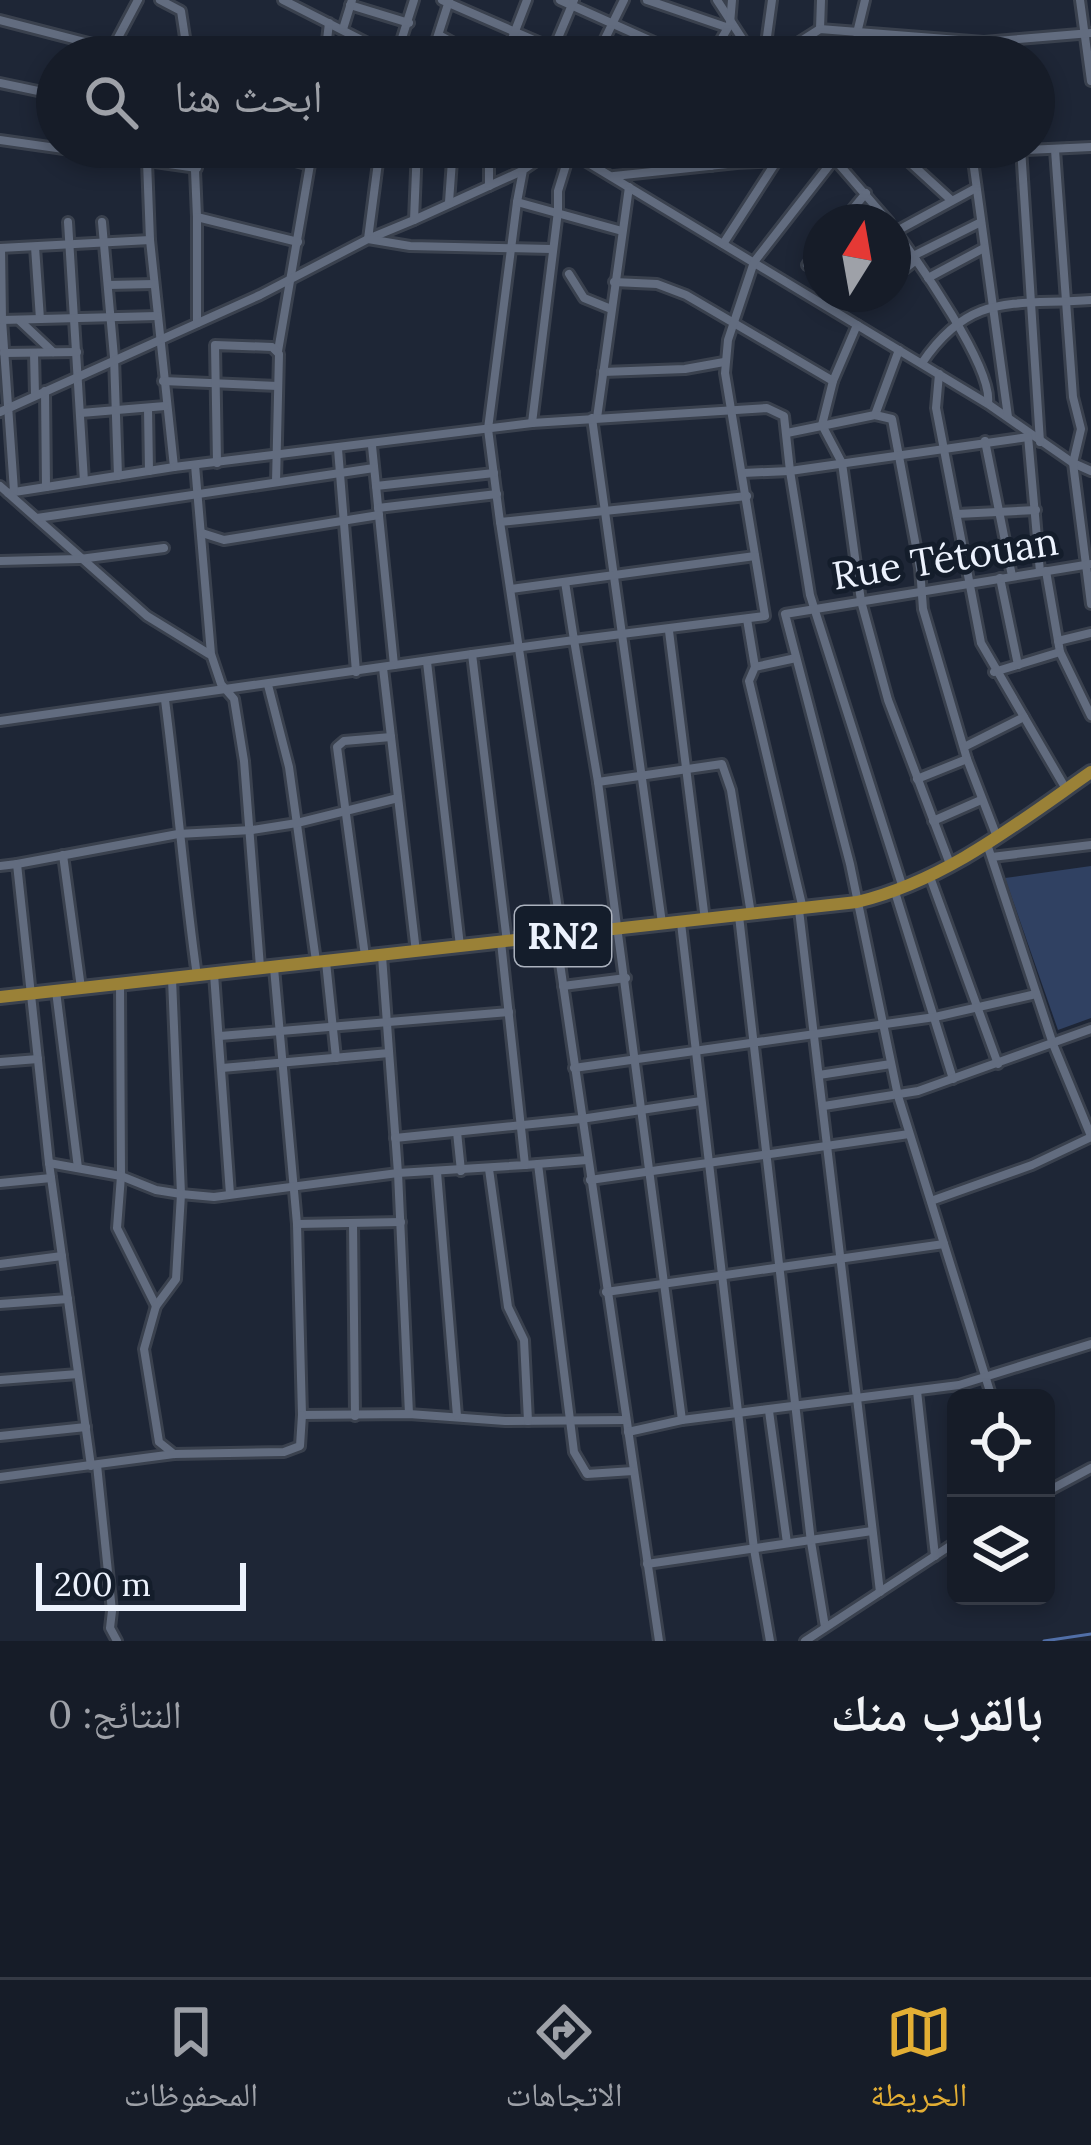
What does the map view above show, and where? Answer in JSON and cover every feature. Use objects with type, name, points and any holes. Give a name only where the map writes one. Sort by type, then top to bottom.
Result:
[{"type":"main road","name":"RN2","points":[[0,998],[857,902],[899,890],[992,846],[1091,772]]},
{"type":"street","points":[[120,36],[138,0]]},
{"type":"street","points":[[160,0],[181,10],[185,36]]},
{"type":"street","points":[[283,0],[356,36]]},
{"type":"street","points":[[404,36],[414,0]]},
{"type":"street","points":[[512,36],[527,0]]},
{"type":"street","points":[[560,0],[643,36]]},
{"type":"street","points":[[606,36],[624,0]]},
{"type":"street","points":[[647,0],[728,26]]},
{"type":"street","points":[[717,0],[736,36]]},
{"type":"street","points":[[723,36],[732,0]]},
{"type":"street","points":[[767,36],[772,0]]},
{"type":"street","points":[[820,29],[821,0]]},
{"type":"street","points":[[857,32],[865,0]]},
{"type":"street","points":[[1080,0],[1091,81]]},
{"type":"street","points":[[439,35],[447,1],[524,36]]},
{"type":"street","points":[[343,29],[351,3],[409,23]]},
{"type":"street","points":[[558,36],[573,3]]},
{"type":"street","points":[[0,20],[54,36]]},
{"type":"street","points":[[327,36],[329,22]]},
{"type":"street","points":[[809,36],[820,29],[911,36]]},
{"type":"street","points":[[1055,36],[1088,33]]},
{"type":"street","points":[[0,83],[36,90]]},
{"type":"street","points":[[0,140],[36,145]]},
{"type":"street","points":[[1091,147],[1055,150],[1072,397],[1081,429],[1072,464],[1091,604]]},
{"type":"street","points":[[147,168],[173,467]]},
{"type":"street","points":[[197,168],[197,323]]},
{"type":"street","points":[[276,482],[278,350],[310,168]]},
{"type":"street","points":[[368,239],[377,168]]},
{"type":"street","points":[[414,220],[416,168]]},
{"type":"street","points":[[449,202],[451,168]]},
{"type":"street","points":[[489,168],[489,186]]},
{"type":"street","points":[[4,410],[527,168]]},
{"type":"street","points":[[532,423],[560,168]]},
{"type":"street","points":[[598,168],[988,404],[1072,464],[1091,471]]},
{"type":"street","points":[[613,176],[691,168]]},
{"type":"street","points":[[723,244],[772,168]]},
{"type":"street","points":[[765,616],[724,362],[754,262],[828,168]]},
{"type":"street","points":[[845,168],[874,204]]},
{"type":"street","points":[[916,168],[951,200]]},
{"type":"street","points":[[974,168],[1009,418]]},
{"type":"street","points":[[1023,168],[1040,442]]},
{"type":"street","points":[[523,170],[488,429],[521,649],[562,986],[659,1641]]},
{"type":"street","points":[[629,186],[595,418],[662,925]]},
{"type":"street","points":[[911,220],[976,188]]},
{"type":"street","points":[[857,204],[866,193]]},
{"type":"street","points":[[517,202],[622,231]]},
{"type":"street","points":[[197,217],[298,242]]},
{"type":"street","points":[[68,222],[84,481]]},
{"type":"street","points":[[102,222],[118,476]]},
{"type":"street","points":[[911,262],[981,222]]},
{"type":"street","points":[[368,239],[410,246],[551,250]]},
{"type":"street","points":[[150,240],[1,248],[7,490],[147,616],[211,655]]},
{"type":"street","points":[[35,247],[40,319]]},
{"type":"street","points":[[928,278],[984,248]]},
{"type":"street","points":[[911,253],[956,322],[988,389],[988,404]]},
{"type":"street","points":[[569,274],[584,298],[611,309]]},
{"type":"street","points":[[614,282],[657,284],[686,295],[833,381]]},
{"type":"street","points":[[108,285],[154,284]]},
{"type":"street","points":[[922,363],[956,322],[992,308],[1091,300]]},
{"type":"street","points":[[1,320],[157,316]]},
{"type":"street","points":[[20,320],[54,353]]},
{"type":"street","points":[[857,325],[833,381],[822,425],[842,463],[861,601],[888,700],[951,865]]},
{"type":"street","points":[[217,463],[215,345],[278,350]]},
{"type":"street","points":[[875,415],[899,350]]},
{"type":"street","points":[[3,359],[76,352]]},
{"type":"street","points":[[34,353],[46,487]]},
{"type":"street","points":[[603,372],[685,369],[724,362]]},
{"type":"street","points":[[939,374],[935,398],[980,643],[1066,789]]},
{"type":"street","points":[[163,381],[278,386]]},
{"type":"street","points":[[82,413],[165,406]]},
{"type":"street","points":[[148,408],[149,471]]},
{"type":"street","points":[[7,490],[532,423],[773,408],[784,416],[815,610],[953,1079]]},
{"type":"street","points":[[787,433],[875,415],[892,419],[923,609],[1036,994],[1091,1137],[1032,1166],[931,1202]]},
{"type":"street","points":[[743,473],[1028,434]]},
{"type":"street","points":[[1028,434],[1043,572],[1060,652],[1091,716]]},
{"type":"street","points":[[985,441],[1012,576]]},
{"type":"street","points":[[372,446],[391,737],[416,952]]},
{"type":"street","points":[[338,449],[356,672]]},
{"type":"street","points":[[0,1477],[174,1454],[294,1449],[302,1442],[297,1224],[285,1063],[267,968],[237,719],[211,655],[195,465]]},
{"type":"street","points":[[37,518],[374,468]]},
{"type":"street","points":[[376,486],[494,473]]},
{"type":"street","points":[[201,532],[224,540],[497,494]]},
{"type":"street","points":[[500,522],[747,496]]},
{"type":"street","points":[[957,514],[1036,510]]},
{"type":"street","points":[[0,562],[80,560],[164,548]]},
{"type":"street","points":[[511,589],[755,556]]},
{"type":"street","name":"Rue Tétouan","points":[[0,721],[574,640],[669,631],[1088,565]]},
{"type":"street","points":[[1000,578],[1018,665]]},
{"type":"street","points":[[565,582],[626,978],[682,1420]]},
{"type":"street","points":[[784,614],[857,902],[898,1096],[989,1389]]},
{"type":"street","points":[[747,619],[755,667],[749,681],[753,704],[801,910],[880,1592]]},
{"type":"street","points":[[669,631],[705,920]]},
{"type":"street","points":[[1058,640],[1091,633]]},
{"type":"street","points":[[994,672],[1060,652]]},
{"type":"street","points":[[472,654],[524,1166]]},
{"type":"street","points":[[755,667],[796,658]]},
{"type":"street","points":[[427,662],[460,947]]},
{"type":"street","points":[[268,685],[289,767],[336,1058]]},
{"type":"street","points":[[165,700],[197,976]]},
{"type":"street","points":[[964,747],[1024,717]]},
{"type":"street","points":[[365,958],[339,743],[391,737]]},
{"type":"street","points":[[917,779],[967,760]]},
{"type":"street","points":[[598,782],[717,764],[726,769],[811,1542],[825,1627]]},
{"type":"street","points":[[0,866],[178,835],[297,823],[398,798]]},
{"type":"street","points":[[933,820],[982,800]]},
{"type":"street","points":[[992,846],[1091,845]]},
{"type":"street","points":[[63,855],[80,988]]},
{"type":"street","points":[[17,864],[49,1163],[94,1466],[112,1611],[110,1628],[117,1641]]},
{"type":"street","points":[[929,875],[998,1064]]},
{"type":"street","points":[[681,923],[737,1414],[770,1641]]},
{"type":"street","points":[[382,956],[409,1414]]},
{"type":"street","points":[[214,974],[230,1194]]},
{"type":"street","points":[[562,986],[626,978]]},
{"type":"street","points":[[172,979],[181,1194],[176,1279],[156,1306],[144,1349],[159,1442],[174,1454]]},
{"type":"street","points":[[120,984],[118,1235],[156,1306]]},
{"type":"street","points":[[56,991],[78,1168]]},
{"type":"street","points":[[574,1067],[935,1017],[1036,994]]},
{"type":"street","points":[[220,1036],[509,1012]]},
{"type":"street","points":[[824,1106],[898,1096],[1091,1029]]},
{"type":"street","points":[[222,1069],[389,1053]]},
{"type":"street","points":[[0,1062],[38,1059]]},
{"type":"street","points":[[820,1075],[891,1064]]},
{"type":"street","points":[[395,1138],[701,1101]]},
{"type":"street","points":[[458,1132],[461,1171]]},
{"type":"street","points":[[590,1180],[909,1134]]},
{"type":"street","points":[[49,1163],[203,1197],[398,1173],[587,1160]]},
{"type":"street","points":[[538,1164],[574,1452],[582,1472],[591,1476],[633,1471]]},
{"type":"street","points":[[489,1169],[508,1307],[524,1340],[528,1421]]},
{"type":"street","points":[[437,1172],[458,1416]]},
{"type":"street","points":[[0,1184],[51,1178]]},
{"type":"street","points":[[297,1224],[400,1222]]},
{"type":"street","points":[[353,1223],[355,1415]]},
{"type":"street","points":[[606,1292],[944,1244]]},
{"type":"street","points":[[0,1264],[62,1256]]},
{"type":"street","points":[[0,1304],[68,1299]]},
{"type":"street","points":[[628,1432],[682,1420],[986,1379],[1091,1344]]},
{"type":"street","points":[[0,1380],[79,1374]]},
{"type":"street","points":[[917,1391],[935,1556]]},
{"type":"street","points":[[769,1411],[787,1544]]},
{"type":"street","points":[[302,1415],[626,1420]]},
{"type":"street","points":[[0,1436],[86,1427]]},
{"type":"street","points":[[1055,1487],[1091,1468]]},
{"type":"street","points":[[646,1564],[872,1531]]},
{"type":"street","points":[[805,1641],[947,1548]]},
{"type":"shaded area","points":[[1091,866],[1091,1018],[1058,1030],[1005,878]]},
{"type":"waterway","points":[[1044,1641],[1091,1634]]}]
